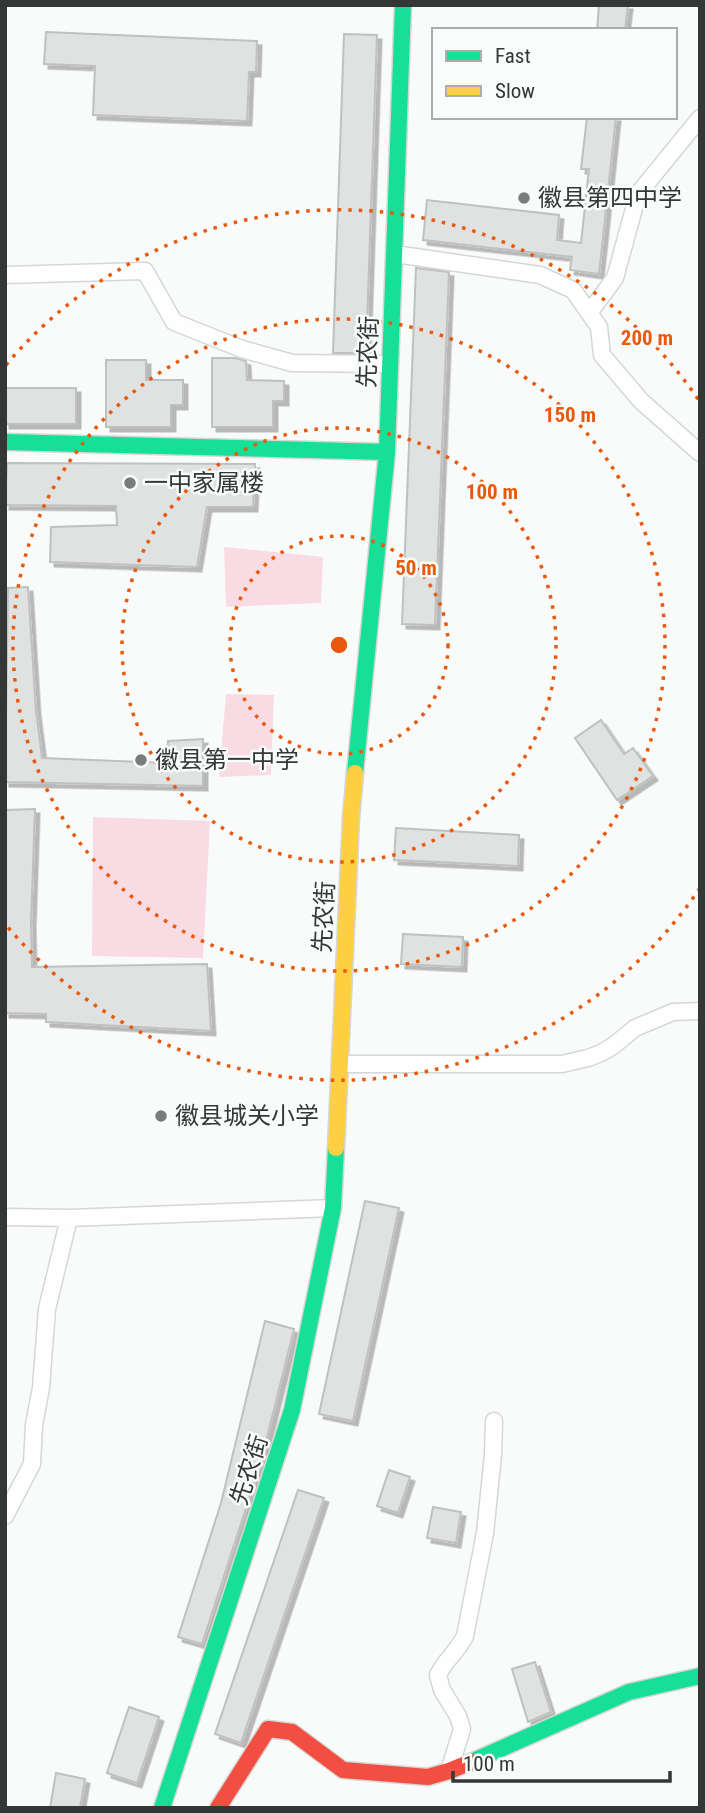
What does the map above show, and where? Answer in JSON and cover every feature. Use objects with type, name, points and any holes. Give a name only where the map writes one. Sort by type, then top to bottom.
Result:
[{"type":"main road","name":"先农街","points":[[162,1808],[292,1410],[333,1208],[351,818],[387,452],[404,5]]},
{"type":"main road","points":[[5,442],[387,452]]},
{"type":"main road","points":[[218,1808],[268,1730],[292,1732],[343,1770],[428,1777],[449,1771],[629,1692],[700,1676]]},
{"type":"street","points":[[589,313],[615,278],[638,194],[700,118]]},
{"type":"street","points":[[395,254],[540,275],[573,290],[600,327],[602,355],[641,401],[700,453]]},
{"type":"street","points":[[5,275],[145,271],[174,322],[242,349],[292,363],[390,364]]},
{"type":"street","points":[[340,1064],[562,1064],[601,1053],[635,1028],[673,1012],[700,1011]]},
{"type":"street","points":[[5,1217],[69,1218],[333,1208]]},
{"type":"street","points":[[5,1516],[32,1464],[47,1308],[69,1218]]},
{"type":"street","points":[[449,1771],[462,1729],[458,1716],[442,1690],[438,1675],[444,1662],[459,1647],[465,1636],[485,1533],[494,1421]]},
{"type":"shaded area","points":[[224,547],[323,557],[321,603],[226,607]]},
{"type":"shaded area","points":[[226,694],[274,695],[271,775],[219,777]]},
{"type":"shaded area","points":[[93,817],[210,821],[203,958],[92,956]]},
{"type":"building","points":[[599,5],[628,5],[625,28],[597,28]]},
{"type":"building","points":[[46,32],[257,41],[256,72],[249,72],[247,121],[93,115],[95,66],[44,64]]},
{"type":"building","points":[[344,34],[377,35],[366,353],[333,353]]},
{"type":"building","points":[[587,119],[616,119],[599,274],[570,270],[572,257],[423,240],[427,200],[559,215],[557,240],[581,243],[589,169],[581,169]]},
{"type":"building","points":[[416,268],[449,272],[435,625],[402,624]]},
{"type":"building","points":[[212,358],[246,361],[247,380],[284,381],[284,401],[273,401],[273,427],[212,427]]},
{"type":"building","points":[[106,360],[146,360],[146,380],[183,380],[183,405],[171,405],[171,427],[106,427]]},
{"type":"building","points":[[5,388],[76,388],[76,424],[5,424]]},
{"type":"building","points":[[7,463],[255,464],[253,507],[207,507],[197,567],[50,562],[51,527],[117,525],[116,506],[5,505]]},
{"type":"building","points":[[28,587],[36,711],[42,758],[167,763],[168,741],[203,739],[203,786],[5,782],[8,588]]},
{"type":"building","points":[[601,720],[624,754],[633,748],[653,776],[617,800],[575,738]]},
{"type":"building","points":[[35,809],[32,967],[207,964],[211,1031],[46,1022],[46,1014],[5,1013],[5,810]]},
{"type":"building","points":[[396,828],[519,835],[518,866],[394,860]]},
{"type":"building","points":[[403,934],[463,937],[462,967],[401,964]]},
{"type":"building","points":[[365,1201],[399,1208],[353,1421],[319,1414]]},
{"type":"building","points":[[265,1321],[294,1329],[260,1465],[202,1644],[178,1637],[221,1503]]},
{"type":"building","points":[[389,1470],[410,1477],[398,1513],[377,1506]]},
{"type":"building","points":[[298,1490],[324,1498],[241,1743],[215,1734]]},
{"type":"building","points":[[433,1507],[461,1512],[456,1543],[427,1538]]},
{"type":"building","points":[[535,1662],[551,1712],[528,1722],[512,1669]]},
{"type":"building","points":[[129,1707],[159,1717],[137,1783],[107,1773]]},
{"type":"building","points":[[56,1773],[85,1779],[80,1808],[50,1808]]},
{"type":"traffic: fast","points":[[355,773],[387,452],[403,5]]},
{"type":"traffic: fast","points":[[5,442],[387,452]]},
{"type":"traffic: fast","points":[[162,1808],[292,1410],[333,1208],[336,1148]]},
{"type":"traffic: fast","points":[[471,1762],[629,1692],[700,1676]]},
{"type":"traffic: slow","points":[[336,1148],[355,773]]},
{"type":"traffic: jam","points":[[218,1808],[268,1729],[292,1732],[343,1770],[428,1777],[471,1762]]},
{"type":"place","name":"徽县第四中学","points":[[524,198]]},
{"type":"place","name":"一中家属楼","points":[[130,483]]},
{"type":"place","name":"徽县第一中学","points":[[141,760]]},
{"type":"place","name":"徽县城关小学","points":[[161,1116]]}]
